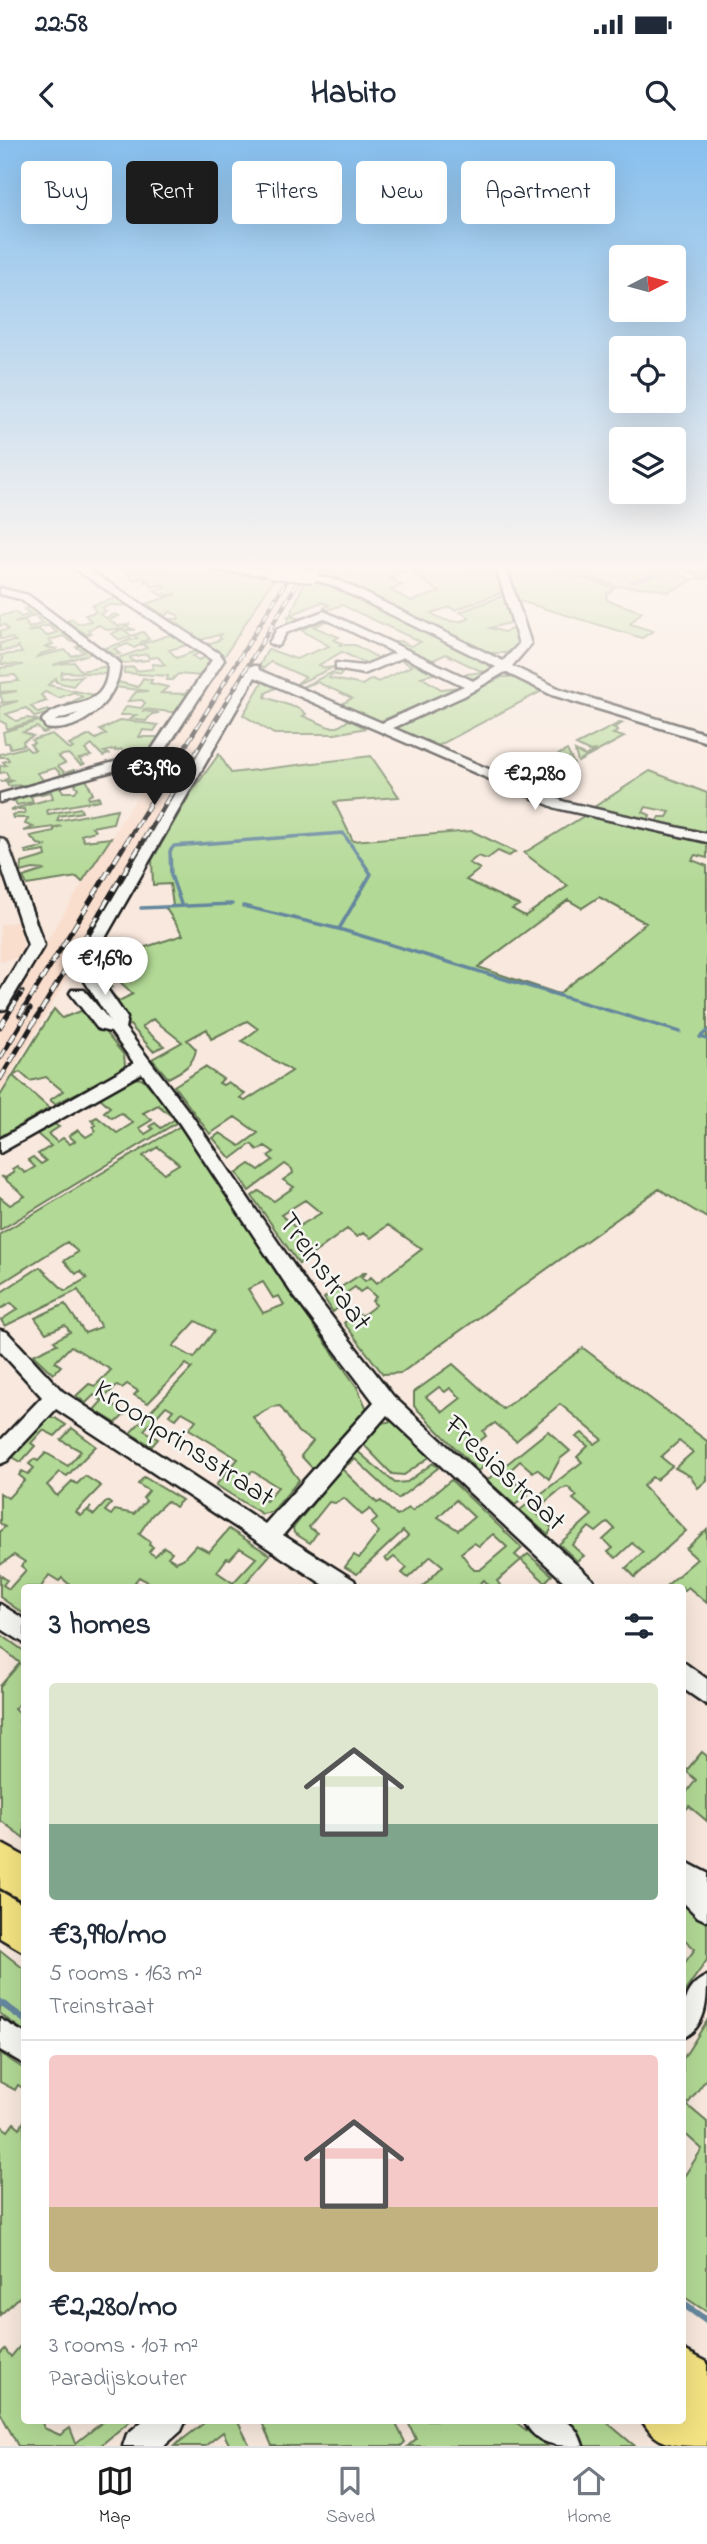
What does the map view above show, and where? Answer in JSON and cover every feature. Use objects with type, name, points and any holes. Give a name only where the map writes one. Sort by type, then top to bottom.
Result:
[{"type":"highway","points":[[0,1863],[21,1879]]},
{"type":"highway","points":[[0,1912],[21,1929]]},
{"type":"highway","points":[[686,2377],[707,2394]]},
{"type":"highway","points":[[672,2424],[699,2446]]},
{"type":"street","points":[[93,704],[114,675]]},
{"type":"street","points":[[0,798],[155,755],[208,675]]},
{"type":"street","name":"Treinstraat","points":[[250,675],[85,959],[84,967],[143,1065],[186,1119],[298,1287],[386,1402]]},
{"type":"street","name":"Treinstraat","points":[[263,675],[380,729]]},
{"type":"street","points":[[449,675],[473,686]]},
{"type":"street","points":[[380,729],[494,675]]},
{"type":"street","points":[[520,675],[567,696],[707,738]]},
{"type":"street","points":[[380,729],[561,805],[707,838]]},
{"type":"street","points":[[0,842],[7,884],[36,945],[0,1005]]},
{"type":"street","name":"Treinstraat","points":[[78,993],[104,1025],[118,1023]]},
{"type":"street","points":[[0,1147],[143,1065]]},
{"type":"street","name":"Kroonprinsstraat","points":[[0,1338],[55,1397],[341,1584]]},
{"type":"street","points":[[0,1455],[55,1397]]},
{"type":"street","points":[[268,1536],[386,1402]]},
{"type":"street","name":"Fresiastraat","points":[[386,1402],[582,1584]]},
{"type":"street","points":[[0,1615],[21,1630]]},
{"type":"street","points":[[686,1676],[707,1694]]},
{"type":"street","points":[[686,1875],[707,1888]]},
{"type":"street","points":[[686,1886],[707,1908]]},
{"type":"street","points":[[686,2019],[707,1990]]},
{"type":"street","points":[[0,2033],[21,2048]]},
{"type":"street","points":[[139,2446],[165,2424]]},
{"type":"street","points":[[545,2424],[565,2439],[567,2446]]},
{"type":"shaded area","points":[[214,675],[246,675],[0,1092],[0,1015]]},
{"type":"shaded area","points":[[19,921],[24,951],[21,957],[0,962],[0,925]]},
{"type":"green space","points":[[0,675],[62,675],[61,678],[82,676],[73,686],[56,682],[56,678],[48,685],[94,695],[88,701],[72,706],[68,704],[82,697],[74,692],[59,698],[45,692],[41,695],[47,701],[31,706],[38,713],[48,710],[51,713],[35,717],[26,708],[6,714],[16,721],[27,718],[38,720],[7,729],[6,724],[0,721],[0,706],[18,701],[0,703],[3,702],[0,694],[17,691],[0,692],[0,683],[19,681],[15,675]]},
{"type":"green space","points":[[148,675],[177,675],[172,680],[167,680],[168,676]]},
{"type":"green space","points":[[300,675],[318,675],[295,685],[305,677]]},
{"type":"green space","points":[[327,675],[332,675],[329,678],[362,685],[372,679],[378,682],[394,675],[431,675],[421,677],[441,689],[459,687],[379,722],[340,705],[352,698],[317,682],[300,688]]},
{"type":"green space","points":[[459,675],[462,675],[485,675],[478,678]]},
{"type":"green space","points":[[502,677],[517,677],[544,690],[436,747],[395,731],[399,724]]},
{"type":"green space","points":[[143,678],[152,680],[150,683],[168,687],[161,693],[185,694],[188,690],[193,690],[180,713],[144,709],[143,711],[159,713],[152,714],[146,721],[130,719],[136,715],[120,715],[127,706],[141,708],[145,703],[142,700],[128,701],[136,692],[148,691],[114,687],[118,682],[138,687]]},
{"type":"green space","points":[[263,681],[277,687],[266,693],[265,697],[300,709],[306,714],[303,716],[329,727],[338,727],[349,720],[366,728],[335,734],[274,734],[243,715]]},
{"type":"green space","points":[[121,720],[158,725],[154,731],[143,730],[139,737],[158,737],[163,729],[168,730],[151,753],[133,759],[121,749],[104,752],[109,754],[103,756],[92,745],[85,750],[91,756],[79,759],[84,764],[81,765],[68,754],[58,756],[65,763],[58,766],[65,773],[74,770],[77,773],[64,777],[55,768],[37,773],[45,782],[26,787],[8,786],[7,783],[14,780],[0,782],[9,778],[6,772],[0,773],[0,766],[6,765],[3,762],[9,760],[7,757],[0,757],[0,754],[26,747],[30,751],[35,750],[30,744],[34,743],[32,740],[52,734],[70,750],[73,748],[69,745],[90,735],[96,739],[106,734],[100,730]]},
{"type":"green space","points":[[39,721],[49,731],[43,733],[37,727],[23,732],[33,736],[23,741],[24,745],[10,748],[9,743],[5,743],[3,732]]},
{"type":"green space","points":[[623,723],[613,728],[618,731],[613,734],[624,737],[578,762],[575,751],[585,756],[596,750],[588,751],[576,745]]},
{"type":"green space","points":[[567,750],[574,764],[545,780],[532,774],[541,771],[535,767]]},
{"type":"green space","points":[[219,754],[231,773],[371,756],[399,797],[334,802],[353,841],[472,831],[515,852],[509,856],[498,851],[487,859],[478,856],[469,863],[480,869],[466,880],[519,905],[512,909],[525,916],[568,886],[524,853],[584,816],[707,843],[707,858],[695,855],[692,860],[707,866],[707,1218],[659,1189],[401,1373],[383,1374],[344,1323],[354,1314],[363,1315],[376,1305],[372,1301],[376,1297],[366,1288],[360,1292],[355,1287],[339,1298],[344,1303],[333,1312],[324,1298],[363,1273],[366,1273],[361,1277],[365,1281],[371,1277],[377,1283],[422,1249],[388,1225],[371,1238],[363,1233],[357,1237],[347,1229],[299,1264],[252,1196],[259,1191],[274,1201],[294,1187],[283,1180],[293,1173],[292,1169],[285,1164],[249,1191],[237,1173],[250,1164],[259,1170],[273,1160],[268,1156],[274,1152],[265,1146],[258,1150],[251,1144],[231,1159],[213,1138],[220,1133],[240,1146],[258,1133],[235,1117],[210,1134],[174,1086],[205,1067],[223,1079],[219,1083],[223,1085],[228,1082],[245,1094],[240,1098],[245,1101],[292,1071],[242,1041],[258,1029],[247,1021],[211,1039],[207,1029],[187,1040],[196,1049],[193,1059],[182,1070],[168,1078],[152,1059],[182,1042],[153,1019],[142,1027],[164,1046],[153,1051],[130,1025],[127,1026],[107,997],[113,995],[119,1001],[133,994],[118,980],[109,983],[112,987],[104,990],[90,969],[96,963],[183,935],[165,907],[173,906],[170,884],[153,885],[152,860],[191,793]],"holes":[[[599,897],[646,923],[559,994],[478,967],[568,900],[582,908]],[[305,1200],[321,1213],[296,1228],[281,1215]]]},
{"type":"green space","points":[[650,771],[707,793],[706,833],[657,822],[659,817],[667,817],[670,812],[646,807],[643,812],[650,815],[648,821],[591,809]]},
{"type":"green space","points":[[86,779],[93,794],[88,796],[89,799],[99,797],[100,800],[47,810],[48,814],[80,808],[82,812],[59,816],[57,821],[117,809],[113,823],[92,827],[95,831],[81,835],[84,841],[111,838],[82,882],[77,877],[27,885],[23,877],[45,870],[21,872],[22,863],[46,856],[45,851],[27,854],[25,851],[47,846],[38,844],[30,836],[54,831],[54,828],[62,826],[23,831],[33,827],[25,824],[28,818],[13,818],[12,815],[25,813],[24,809],[10,810],[53,798],[51,792],[31,796],[33,802],[17,805],[15,801],[6,800],[60,786],[63,792],[75,792],[78,788],[73,782]]},
{"type":"green space","points":[[82,1004],[124,1055],[125,1065],[119,1072],[55,1104],[50,1100],[63,1091],[46,1077],[30,1081],[20,1072],[13,1076],[49,1108],[0,1137],[0,1096],[54,1009],[62,1018],[84,1010]]},
{"type":"green space","points":[[132,1078],[143,1079],[181,1120],[0,1230],[0,1197],[10,1205],[25,1196],[1,1176],[5,1178],[14,1172],[12,1169],[17,1166],[25,1173],[35,1167],[28,1160],[33,1157],[41,1164],[46,1161],[38,1154],[51,1146],[37,1134],[54,1124],[59,1127],[48,1134],[57,1142],[63,1138],[70,1144],[75,1141],[69,1136],[78,1130],[86,1137],[96,1131],[93,1127],[96,1125],[91,1120],[97,1117],[117,1133],[133,1123],[121,1113],[112,1118],[104,1112],[110,1107],[99,1097]],"holes":[[[158,1105],[175,1119],[161,1128],[155,1123],[150,1126],[153,1129],[145,1134],[139,1128],[152,1120],[143,1113]]]},
{"type":"green space","points":[[182,1125],[275,1271],[357,1387],[367,1409],[315,1471],[301,1456],[313,1441],[298,1432],[280,1406],[253,1417],[299,1480],[272,1512],[262,1514],[216,1485],[238,1459],[189,1429],[196,1420],[182,1412],[176,1419],[169,1415],[173,1410],[166,1406],[144,1430],[158,1439],[152,1446],[130,1433],[192,1368],[186,1364],[148,1403],[134,1395],[138,1391],[127,1384],[122,1388],[117,1385],[103,1399],[126,1413],[116,1423],[94,1410],[102,1401],[94,1395],[86,1403],[76,1396],[89,1384],[95,1386],[111,1370],[71,1346],[55,1362],[61,1366],[53,1374],[33,1355],[57,1344],[54,1341],[70,1332],[65,1325],[46,1333],[35,1318],[65,1304],[85,1333],[101,1327],[78,1290],[5,1326],[1,1320],[18,1309],[11,1303],[0,1309],[0,1293],[40,1267],[65,1291],[87,1278],[80,1271],[76,1274],[64,1261],[78,1252],[67,1242],[0,1284],[0,1234]],"holes":[[[158,1147],[179,1164],[164,1173],[143,1156]],[[263,1282],[273,1298],[279,1296],[284,1305],[263,1313],[248,1289]],[[196,1321],[214,1331],[194,1358],[173,1346]],[[252,1471],[278,1487],[266,1501],[239,1485]]]},
{"type":"green space","points":[[583,1348],[707,1441],[707,1480],[698,1488],[690,1476],[675,1468],[693,1452],[679,1441],[661,1457],[672,1466],[656,1480],[652,1477],[643,1486],[686,1531],[635,1577],[626,1568],[643,1552],[632,1543],[616,1558],[608,1552],[613,1548],[603,1540],[615,1529],[608,1522],[596,1532],[589,1527],[572,1545],[584,1556],[577,1561],[559,1544],[592,1515],[573,1499],[577,1496],[568,1487],[561,1489],[534,1511],[552,1528],[548,1535],[520,1510],[582,1462],[577,1457],[588,1446],[576,1437],[582,1433],[595,1444],[602,1439],[560,1404],[516,1441],[495,1423],[483,1431],[486,1436],[470,1449],[486,1464],[478,1471],[414,1406],[414,1392],[453,1364],[503,1409]],"holes":[[[439,1387],[445,1392],[450,1388],[461,1398],[443,1412],[426,1397]]]},
{"type":"green space","points":[[47,1418],[55,1418],[66,1425],[55,1436],[43,1430],[31,1443],[35,1446],[21,1462],[6,1453]]},
{"type":"green space","points":[[394,1421],[431,1456],[404,1475],[392,1474],[361,1442],[374,1424]]},
{"type":"green space","points":[[72,1428],[96,1446],[67,1476],[60,1472],[47,1485],[57,1496],[72,1481],[77,1484],[85,1476],[101,1486],[76,1512],[81,1516],[91,1507],[88,1511],[94,1515],[107,1501],[111,1504],[105,1511],[111,1515],[115,1510],[134,1514],[146,1501],[143,1498],[149,1491],[138,1484],[144,1477],[182,1500],[175,1507],[167,1501],[152,1515],[139,1534],[150,1542],[149,1545],[153,1547],[149,1552],[155,1556],[164,1547],[172,1552],[168,1557],[176,1562],[183,1559],[196,1545],[209,1552],[229,1529],[270,1555],[245,1584],[149,1584],[139,1577],[135,1582],[139,1584],[69,1584],[62,1578],[59,1581],[49,1575],[43,1584],[21,1584],[21,1612],[0,1597],[0,1575],[7,1580],[3,1585],[9,1589],[26,1570],[21,1566],[25,1562],[14,1555],[0,1565],[0,1531],[5,1527],[0,1523],[0,1493],[8,1498],[25,1480],[19,1475],[22,1471],[28,1474],[34,1468],[29,1464],[34,1459],[38,1461],[46,1453],[68,1466],[81,1451],[61,1440]],"holes":[[[240,1548],[256,1558],[233,1583],[217,1572],[227,1558],[230,1559]]]},
{"type":"green space","points":[[548,1431],[570,1451],[560,1459],[549,1479],[537,1469],[533,1472],[520,1461],[506,1474],[528,1495],[515,1505],[487,1480]]},
{"type":"green space","points":[[356,1450],[395,1483],[407,1482],[433,1463],[438,1468],[398,1499],[355,1459],[342,1469],[377,1503],[381,1501],[397,1516],[409,1508],[412,1511],[451,1480],[522,1548],[515,1555],[521,1560],[497,1581],[499,1584],[487,1584],[484,1580],[479,1584],[425,1584],[443,1566],[431,1556],[408,1578],[402,1573],[407,1568],[394,1557],[388,1562],[385,1559],[408,1536],[403,1531],[357,1574],[345,1567],[354,1555],[359,1558],[379,1532],[371,1524],[377,1519],[370,1509],[362,1515],[344,1498],[335,1503],[329,1502],[309,1527],[317,1533],[310,1543],[294,1533],[293,1528]],"holes":[[[456,1500],[474,1517],[458,1530],[438,1517]],[[493,1534],[507,1547],[480,1570],[474,1570],[461,1553],[474,1543],[479,1546]]]},
{"type":"green space","points":[[707,1529],[707,1603],[688,1587],[686,1589],[686,1584],[668,1584],[697,1559],[686,1549]]},
{"type":"green space","points":[[528,1554],[552,1575],[545,1582],[521,1560]]},
{"type":"green space","points":[[0,1634],[21,1649],[21,1701],[14,1709],[21,1714],[21,1836],[0,1820],[0,1686],[20,1663],[0,1646]]},
{"type":"green space","points":[[702,1752],[707,1756],[707,1821],[689,1806],[686,1810],[686,1793],[696,1780],[686,1771]]},
{"type":"green space","points":[[686,1907],[707,1924],[707,1960],[686,1990],[686,1961],[695,1949],[686,1941]]},
{"type":"green space","points":[[0,1950],[21,1967],[21,2029],[0,2014]]},
{"type":"green space","points":[[707,2021],[707,2078],[687,2105],[707,2122],[707,2312],[686,2298],[686,2173],[702,2149],[686,2135],[686,2054]]},
{"type":"green space","points":[[0,2053],[21,2067],[21,2087],[18,2085],[15,2090],[0,2082]]},
{"type":"green space","points":[[14,2123],[20,2128],[21,2296],[0,2315],[0,2125],[8,2131]]},
{"type":"green space","points":[[21,2345],[21,2424],[42,2424],[44,2428],[60,2435],[70,2428],[76,2443],[100,2424],[126,2424],[100,2446],[18,2446],[0,2412],[0,2354],[5,2349],[11,2357]]},
{"type":"green space","points":[[203,2424],[239,2424],[250,2446],[230,2446],[223,2432],[205,2446],[174,2446]]},
{"type":"green space","points":[[263,2424],[396,2424],[405,2442],[401,2446],[272,2446]]},
{"type":"green space","points":[[409,2424],[518,2424],[547,2446],[408,2446],[416,2439]]},
{"type":"green space","points":[[562,2424],[609,2424],[635,2446],[578,2446]]},
{"type":"waterway","points":[[197,778],[255,678]]},
{"type":"waterway","points":[[181,904],[171,875],[170,851],[174,846],[343,833],[371,874],[339,929]]},
{"type":"waterway","points":[[141,908],[232,904]]},
{"type":"waterway","points":[[243,906],[339,929]]},
{"type":"waterway","points":[[339,929],[680,1032]]},
{"type":"waterway","points":[[707,1031],[700,1037],[707,1039]]},
{"type":"waterway","points":[[0,2002],[21,2017]]},
{"type":"waterway","points":[[686,2306],[707,2321]]},
{"type":"railway","points":[[155,796],[229,675]]},
{"type":"railway","points":[[170,796],[243,675]]},
{"type":"railway","points":[[20,1015],[156,794]]},
{"type":"railway","points":[[0,1079],[171,794]]},
{"type":"railway","points":[[0,1027],[22,992]]},
{"type":"railway","points":[[0,1058],[30,1009]]}]
